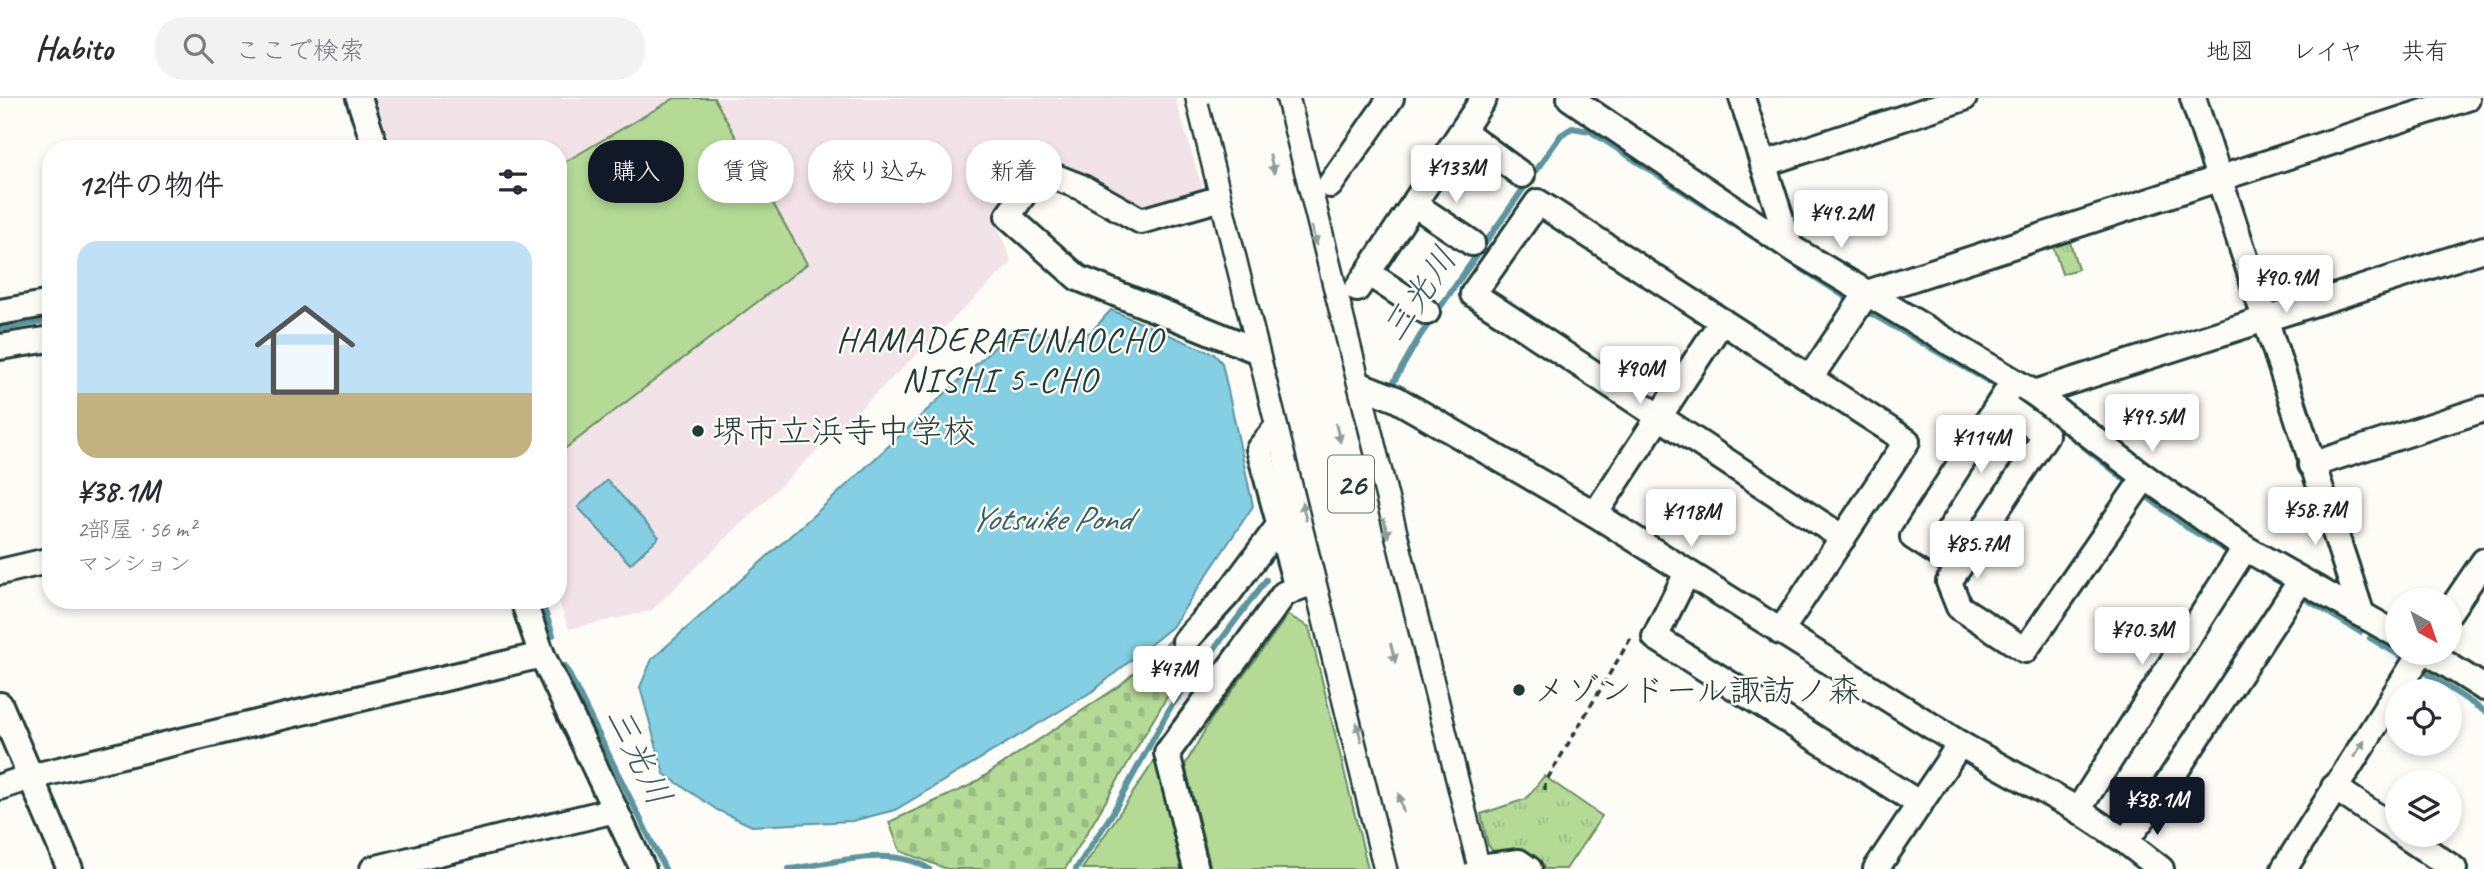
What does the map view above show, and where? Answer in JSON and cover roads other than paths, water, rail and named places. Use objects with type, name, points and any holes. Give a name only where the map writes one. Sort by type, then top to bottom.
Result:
[{"type":"highway","name":"26","points":[[1205,98],[1283,420],[1309,584],[1394,869]]},
{"type":"highway","name":"26","points":[[1228,98],[1418,869]]},
{"type":"highway","name":"26","points":[[1255,98],[1463,869]]},
{"type":"highway","name":"26","points":[[1280,98],[1350,380],[1463,869]]},
{"type":"street","points":[[359,98],[373,140]]},
{"type":"street","points":[[1330,185],[1391,98]]},
{"type":"street","points":[[1427,312],[1363,281],[1484,98]]},
{"type":"street","points":[[1570,98],[1790,247],[1860,304],[2024,386],[2245,548],[2385,628]]},
{"type":"street","points":[[1742,98],[1790,247]]},
{"type":"street","points":[[1763,163],[1964,98]]},
{"type":"street","points":[[2193,98],[2361,615]]},
{"type":"street","points":[[1810,378],[1860,304],[2218,179],[2467,98]]},
{"type":"street","points":[[1463,131],[1522,175]]},
{"type":"street","points":[[1229,196],[1141,221],[1081,187],[1040,170],[1008,216],[1078,278],[1268,355],[1350,380],[1396,398],[1595,514],[1960,744],[2078,810],[2125,841],[2154,867]]},
{"type":"street","points":[[1780,632],[1843,538],[1907,441],[1538,202],[1473,294],[1843,538]]},
{"type":"street","points":[[1414,204],[1472,243]]},
{"type":"street","points":[[1959,567],[1913,537],[2001,402],[2024,386],[2264,320],[2484,249]]},
{"type":"street","points":[[0,312],[42,305]]},
{"type":"street","points":[[1595,514],[1722,321]]},
{"type":"street","points":[[0,347],[42,340]]},
{"type":"street","points":[[2001,402],[2046,435],[1949,582],[1959,607],[2025,650],[2145,477]]},
{"type":"street","points":[[2311,465],[2484,409]]},
{"type":"street","points":[[1196,869],[1167,753],[1284,594],[1309,584],[1278,527],[1259,449],[1283,420]]},
{"type":"street","points":[[1185,641],[1228,594],[1278,527]]},
{"type":"street","points":[[2078,810],[2245,548]]},
{"type":"street","points":[[2462,593],[2484,561]]},
{"type":"street","points":[[0,572],[42,562]]},
{"type":"street","points":[[1687,573],[1655,637],[1920,804]]},
{"type":"street","points":[[2125,841],[2154,804],[2301,580]]},
{"type":"street","points":[[526,609],[542,655],[643,869]]},
{"type":"street","points":[[0,788],[30,777],[542,655]]},
{"type":"street","points":[[2284,869],[2413,665]]},
{"type":"street","points":[[2448,665],[2484,688]]},
{"type":"street","points":[[0,705],[70,869]]},
{"type":"street","points":[[1876,869],[1960,744]]},
{"type":"street","points":[[2334,787],[2385,822]]},
{"type":"street","points":[[373,869],[615,810]]},
{"type":"street","points":[[2420,847],[2448,867]]},
{"type":"street","points":[[1463,869],[1519,862],[1530,869]]},
{"type":"water","name":"Yotsuike Pond","points":[[1111,310],[1214,354],[1222,363],[1253,506],[1172,627],[1093,691],[895,810],[852,821],[752,826],[717,810],[664,774],[640,687],[652,659],[835,496],[1014,329],[1065,337],[1091,332]]},
{"type":"water","points":[[607,480],[659,537],[630,564],[578,507]]},
{"type":"waterway","name":"三光川","points":[[1392,385],[1420,336],[1561,135],[1572,128],[1590,131],[1764,244]]},
{"type":"waterway","name":"三光川","points":[[1790,261],[1850,300]]},
{"type":"waterway","name":"三光川","points":[[1863,309],[2000,388]]},
{"type":"waterway","name":"三光川","points":[[0,329],[42,322]]},
{"type":"waterway","name":"三光川","points":[[2014,396],[2033,407]]},
{"type":"waterway","name":"三光川","points":[[2050,420],[2129,483]]},
{"type":"waterway","name":"三光川","points":[[2141,492],[2188,528],[2232,554]]},
{"type":"waterway","name":"三光川","points":[[2262,572],[2285,585]]},
{"type":"waterway","name":"三光川","points":[[1076,869],[1112,814],[1170,708],[1266,580]]},
{"type":"waterway","name":"三光川","points":[[2298,594],[2360,632]]},
{"type":"waterway","name":"三光川","points":[[544,609],[553,635]]},
{"type":"waterway","name":"三光川","points":[[2370,638],[2385,647]]},
{"type":"waterway","name":"三光川","points":[[565,666],[665,869]]},
{"type":"waterway","name":"三光川","points":[[2419,668],[2484,711]]},
{"type":"waterway","name":"三光川","points":[[789,869],[880,857],[914,862],[929,869]]},
{"type":"place","name":"堺市立浜寺中学校","points":[[698,431]]},
{"type":"place","name":"メゾンドール諏訪ノ森","points":[[1519,690]]},
{"type":"district","name":"HAMADERAFUNAOCHO NISHI 5-CHO","points":[[1000,359]]}]
